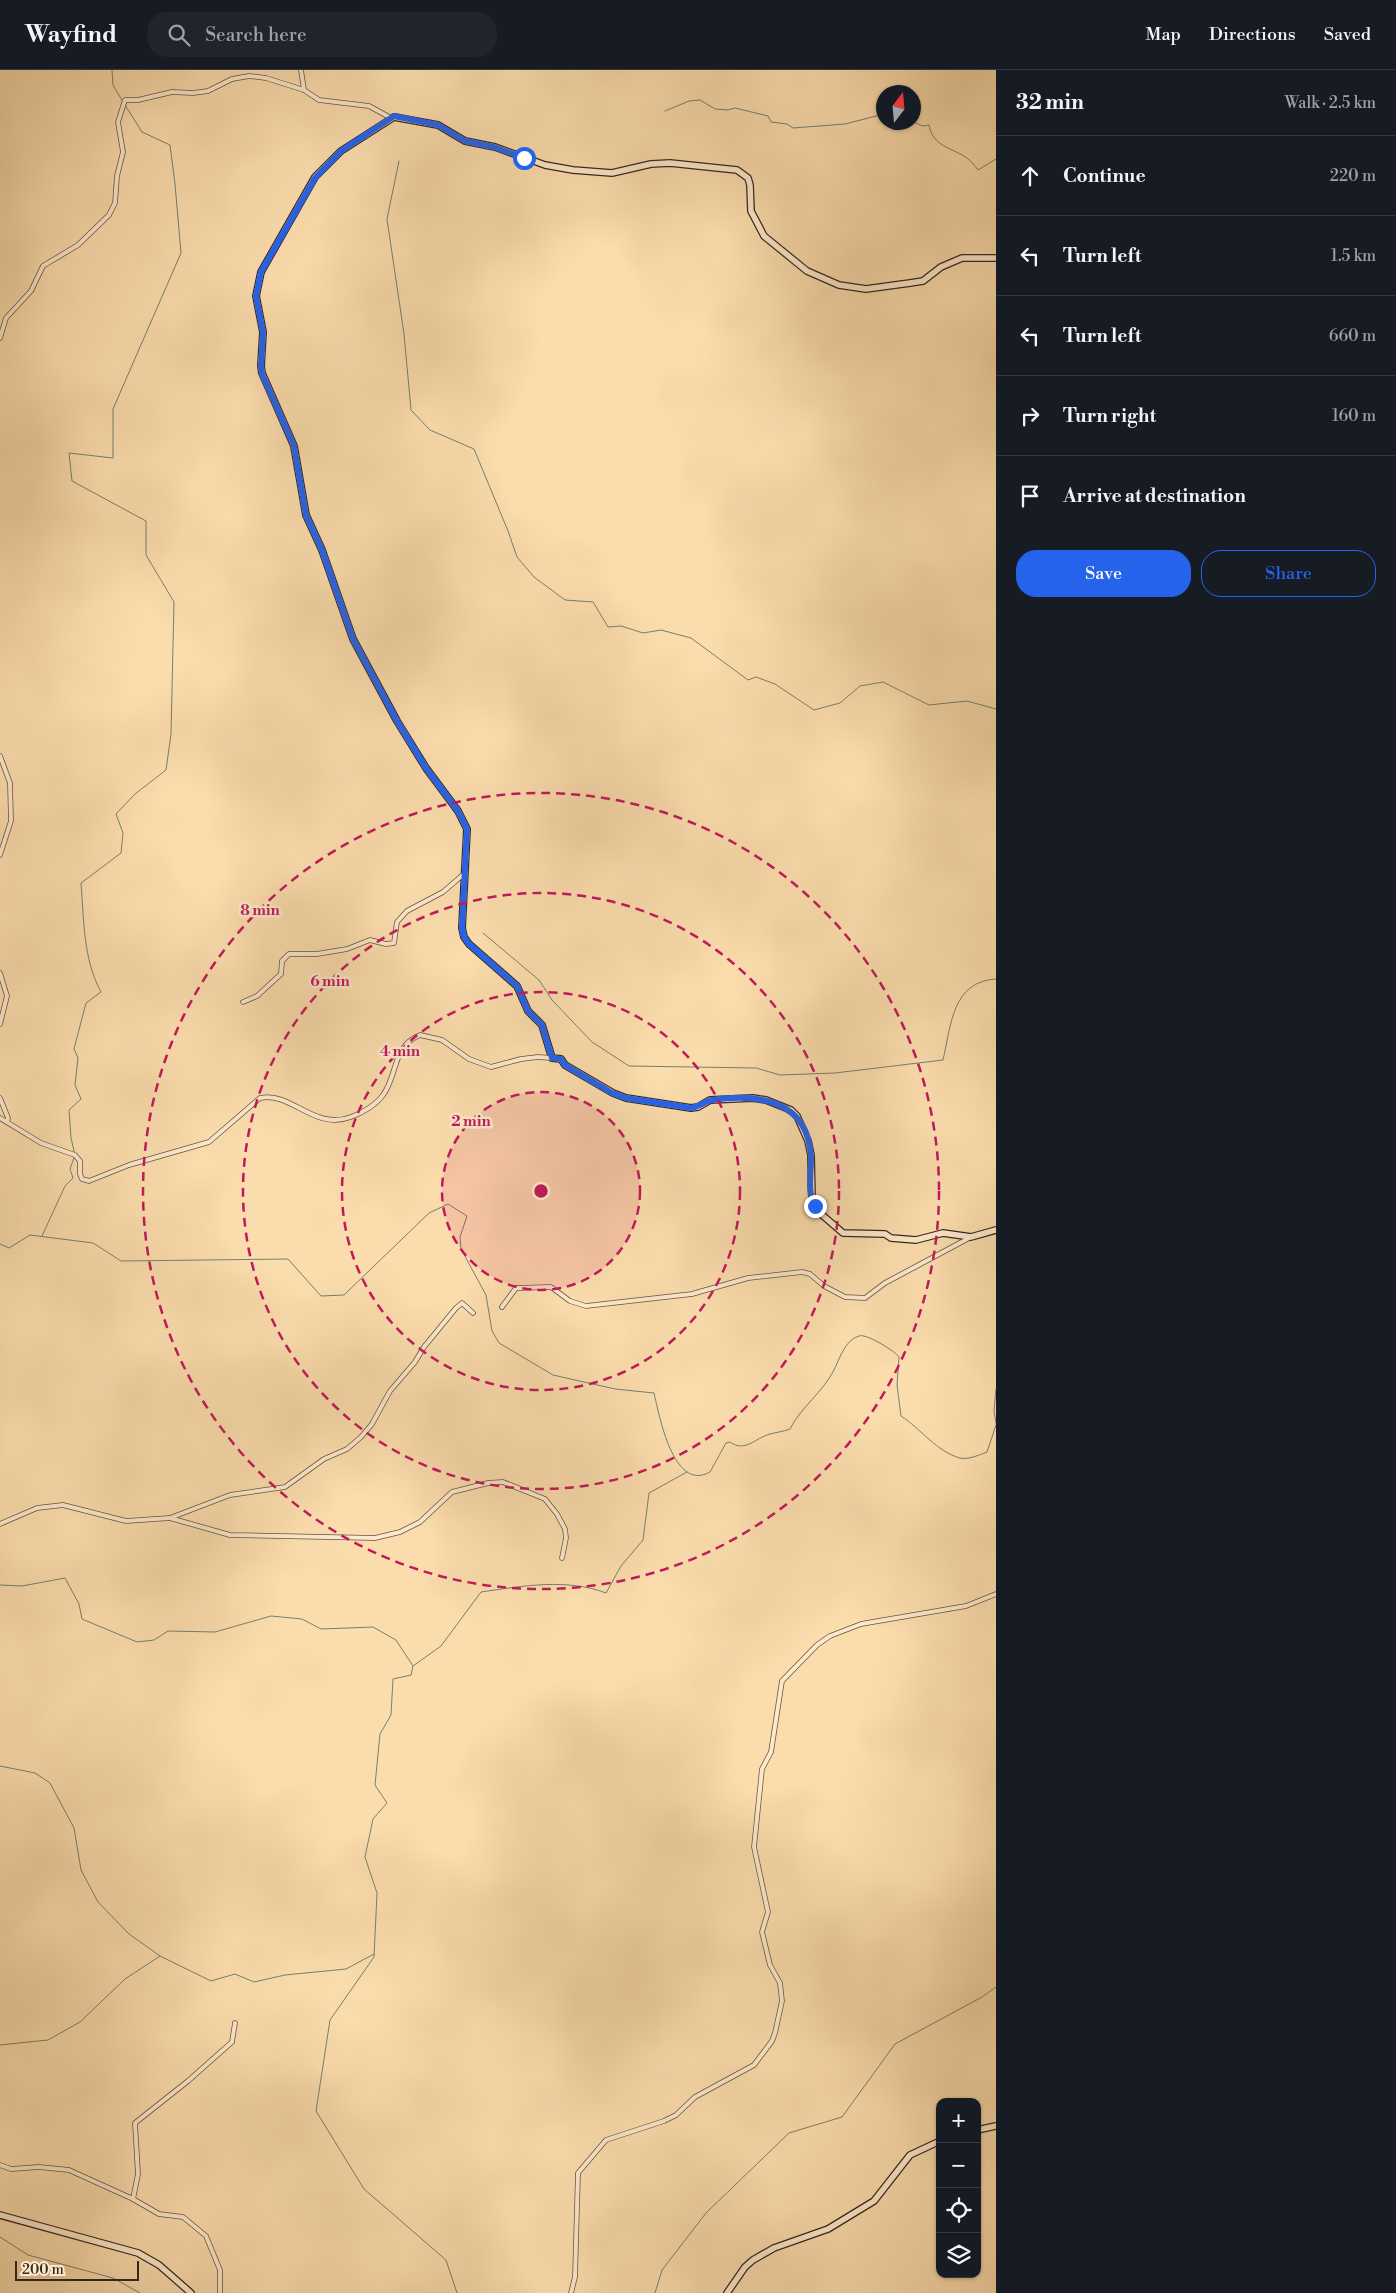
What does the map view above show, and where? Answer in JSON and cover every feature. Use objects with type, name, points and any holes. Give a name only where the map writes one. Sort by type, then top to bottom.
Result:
[{"type":"street","points":[[301,70],[304,90]]},
{"type":"street","points":[[0,338],[6,318],[31,292],[43,266],[78,245],[110,215],[115,202],[117,176],[123,152],[118,118],[125,100],[138,100],[172,92],[193,93],[208,91],[232,79],[249,76],[266,78],[304,90],[319,100],[369,106],[391,118]]},
{"type":"street","points":[[552,1058],[542,1025],[528,1011],[517,986],[503,972],[476,951],[464,937],[462,928],[467,829],[465,822],[426,768],[397,721],[353,639],[322,550],[306,515],[294,446],[285,429],[261,366],[263,332],[256,296],[261,272],[315,178],[341,151],[391,118],[403,117],[438,125],[465,141],[494,147],[545,165],[573,170],[612,173],[651,164],[670,163],[737,170],[748,178],[751,211],[764,236],[807,271],[839,285],[866,289],[923,281],[945,265],[962,258],[996,258]]},
{"type":"street","points":[[0,756],[10,783],[11,821],[0,856]]},
{"type":"street","points":[[243,1002],[257,996],[281,974],[282,961],[289,954],[317,954],[347,949],[370,940],[386,944],[394,943],[397,922],[407,911],[443,892],[465,873]]},
{"type":"street","points":[[0,973],[7,996],[0,1024]]},
{"type":"street","points":[[0,1118],[41,1143],[75,1155],[80,1161],[82,1179],[89,1181],[129,1165],[209,1142],[260,1098],[270,1097],[280,1100],[316,1117],[341,1119],[352,1117],[376,1103],[383,1095],[398,1055],[408,1042],[420,1035],[442,1040],[469,1059],[491,1066],[538,1056],[561,1059],[565,1065],[612,1093],[626,1098],[691,1108],[698,1107],[710,1100],[753,1098],[766,1100],[791,1110],[797,1116],[808,1141],[813,1203],[829,1223],[842,1233],[886,1234],[891,1238],[916,1240],[943,1233],[971,1237]]},
{"type":"street","points":[[0,1098],[8,1118],[7,1122]]},
{"type":"street","points":[[502,1307],[516,1288],[551,1287],[570,1301],[586,1306],[692,1294],[748,1278],[802,1272],[810,1274],[824,1286],[845,1297],[865,1298],[885,1283],[971,1237],[996,1230]]},
{"type":"street","points":[[170,1518],[230,1494],[285,1487],[324,1459],[347,1449],[372,1424],[383,1401],[456,1308],[462,1303],[474,1313]]},
{"type":"street","points":[[0,1524],[37,1508],[63,1504],[126,1520],[170,1518],[230,1535],[375,1538],[400,1532],[420,1522],[452,1492],[488,1482],[503,1482],[545,1499],[557,1514],[565,1529],[566,1538],[562,1558]]},
{"type":"street","points":[[571,2293],[575,2277],[578,2173],[606,2140],[664,2121],[676,2115],[695,2097],[754,2065],[772,2041],[775,2033],[782,2001],[780,1983],[770,1966],[762,1932],[768,1912],[754,1847],[762,1769],[771,1752],[782,1681],[817,1645],[830,1636],[861,1624],[966,1606],[996,1594]]},
{"type":"street","points":[[133,2199],[138,2174],[135,2123],[188,2081],[232,2042],[236,2023]]},
{"type":"street","points":[[981,2129],[996,2126]]},
{"type":"street","points":[[727,2293],[745,2266],[753,2260],[774,2248],[828,2229],[874,2201],[910,2156],[936,2143]]},
{"type":"street","points":[[0,2166],[11,2169],[39,2167],[70,2170],[133,2199],[159,2214],[183,2218],[206,2236],[220,2270],[220,2293]]},
{"type":"street","points":[[0,2215],[138,2253],[160,2265],[191,2293]]},
{"type":"waterway","points":[[112,70],[113,85],[123,102]]},
{"type":"waterway","points":[[665,111],[689,101],[700,100],[715,109],[728,110],[735,108],[768,116],[771,122],[787,124],[793,128],[845,124],[876,116]]},
{"type":"waterway","points":[[42,1236],[65,1186],[73,1178],[70,1169],[75,1155],[71,1138],[69,1110],[81,1099],[75,1085],[78,1058],[74,1049],[86,1003],[101,992],[95,979],[88,953],[81,883],[121,853],[123,833],[116,814],[135,794],[166,770],[171,734],[174,602],[146,555],[146,521],[72,481],[69,453],[113,458],[113,409],[181,253],[170,145],[142,132],[125,105]]},
{"type":"waterway","points":[[921,125],[929,125],[934,138],[944,146],[967,158],[978,170],[996,159]]},
{"type":"waterway","points":[[399,161],[387,219],[404,334],[411,410],[430,430],[474,449],[517,557],[534,577],[565,600],[593,602],[608,627],[621,626],[643,633],[661,630],[691,638],[748,680],[756,677],[775,684],[814,710],[840,703],[860,686],[883,682],[929,705],[967,701],[996,709]]},
{"type":"waterway","points":[[483,933],[539,980],[552,1000],[592,1042],[629,1066],[756,1068],[780,1075],[835,1073],[943,1060],[952,1020],[956,1007],[962,997],[970,988],[981,982],[996,979]]},
{"type":"waterway","points":[[0,1244],[9,1248],[30,1235],[93,1243],[121,1261],[288,1259],[321,1296],[344,1295],[429,1213],[448,1204],[467,1216],[460,1237],[461,1249],[486,1295],[492,1331],[499,1343],[553,1375],[615,1389],[654,1393],[664,1433],[670,1448],[677,1462],[686,1471],[697,1475],[710,1472],[726,1443],[730,1442],[740,1446],[750,1444],[770,1434],[790,1429],[829,1378],[847,1345],[859,1336],[868,1337],[880,1343],[899,1357],[897,1385],[901,1416],[944,1451],[960,1458],[974,1457],[987,1452],[996,1425]]},
{"type":"waterway","points":[[996,1389],[994,1411],[996,1423]]},
{"type":"waterway","points":[[0,1585],[22,1586],[65,1578],[79,1604],[82,1619],[137,1642],[154,1640],[168,1631],[215,1632],[271,1616],[302,1619],[321,1629],[373,1627],[396,1640],[413,1666],[441,1646],[481,1592],[528,1586],[560,1585],[591,1588],[606,1593],[621,1566],[643,1540],[649,1493],[687,1472]]},
{"type":"waterway","points":[[413,1666],[411,1675],[393,1679],[391,1715],[380,1734],[375,1785],[387,1803],[373,1819],[365,1857],[377,1893],[374,1957],[330,2020],[316,2111],[364,2189],[446,2260],[457,2293]]},
{"type":"waterway","points":[[0,1766],[35,1773],[50,1783],[74,1828],[81,1870],[98,1902],[129,1934],[160,1956]]},
{"type":"waterway","points":[[0,2045],[48,2040],[80,2022],[125,1979],[160,1956],[211,1981],[235,1974],[254,1982],[285,1975],[346,1969],[374,1954]]},
{"type":"waterway","points":[[655,2293],[662,2270],[706,2213],[789,2133],[842,2117],[895,2044],[982,1997],[996,1987]]},
{"type":"waterway","points":[[0,2237],[28,2255],[113,2278],[140,2293]]},
{"type":"route","points":[[524,158],[494,147],[465,141],[438,125],[394,116],[341,151],[315,178],[304,194],[261,272],[257,284],[256,304],[263,332],[262,374],[294,446],[304,493],[306,515],[322,550],[353,639],[397,721],[426,768],[465,822],[467,829],[462,928],[464,937],[476,951],[503,972],[517,986],[528,1011],[542,1025],[552,1058],[561,1059],[565,1065],[612,1093],[646,1102],[691,1108],[698,1107],[710,1100],[753,1098],[766,1100],[791,1110],[797,1116],[808,1141],[811,1155],[811,1190],[815,1206]]}]
